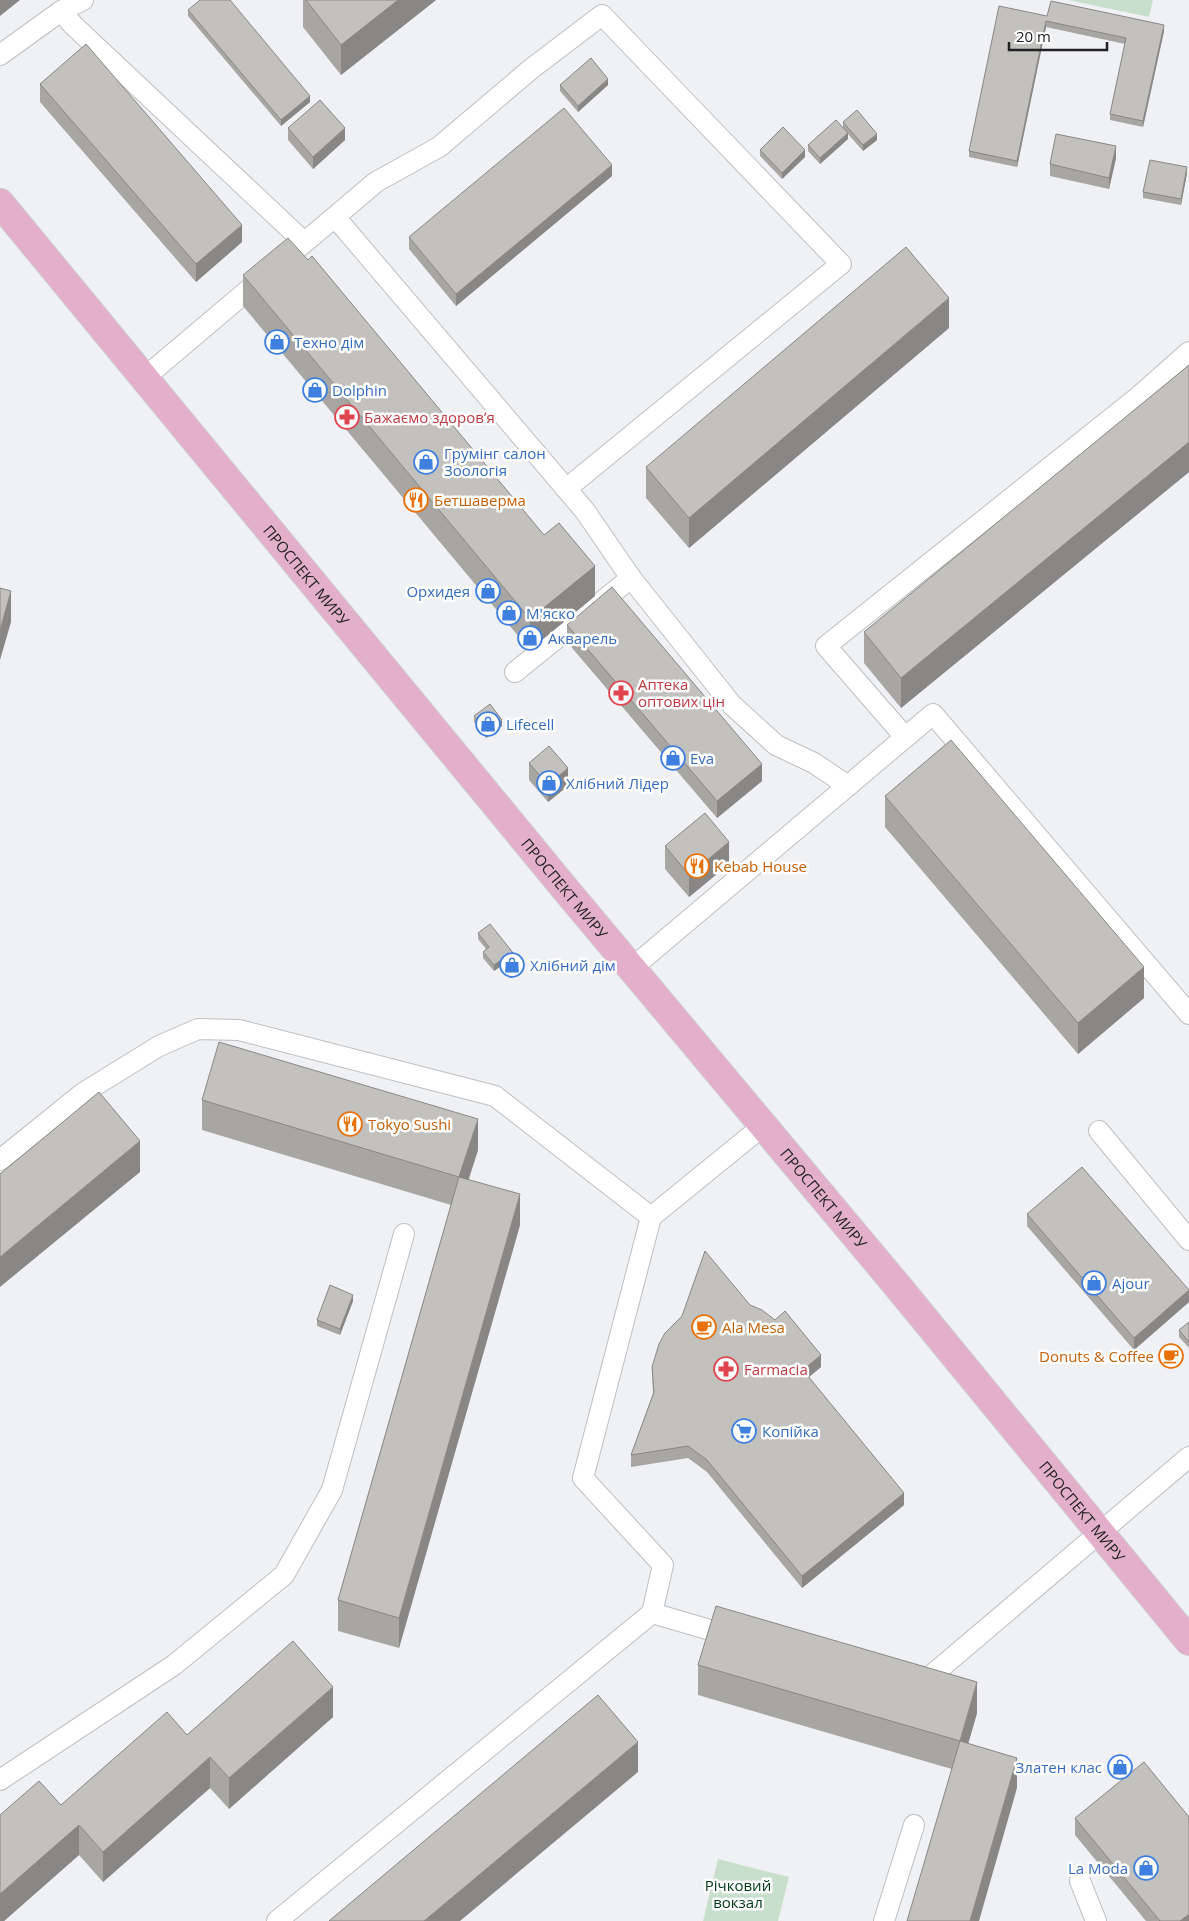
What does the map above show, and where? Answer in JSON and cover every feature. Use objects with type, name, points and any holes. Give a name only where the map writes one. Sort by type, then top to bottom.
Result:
[{"type":"main road","name":"ПРОСПЕКТ МИРУ","points":[[0,204],[1189,1640]]},
{"type":"lane","points":[[0,55],[61,11],[83,0]]},
{"type":"lane","points":[[61,11],[80,32],[304,242]]},
{"type":"lane","points":[[143,379],[376,182],[439,147],[531,69],[602,15],[841,264],[566,489]]},
{"type":"lane","points":[[335,217],[586,511],[631,578],[732,705],[776,745],[814,763],[848,786]]},
{"type":"lane","points":[[905,737],[826,646],[1138,397],[1189,352]]},
{"type":"lane","points":[[515,672],[631,578]]},
{"type":"lane","points":[[632,968],[933,714],[1189,1014]]},
{"type":"lane","points":[[0,1160],[83,1093],[160,1046],[198,1029],[239,1030],[495,1096],[651,1217]]},
{"type":"lane","points":[[277,1921],[652,1613],[662,1565],[583,1478],[651,1217],[764,1125]]},
{"type":"lane","points":[[1099,1131],[1189,1240]]},
{"type":"lane","points":[[3,1771],[174,1665],[284,1575],[332,1490],[404,1234]]},
{"type":"lane","points":[[900,1681],[919,1686],[1189,1457]]},
{"type":"lane","points":[[652,1613],[755,1642]]},
{"type":"lane","points":[[884,1921],[914,1825]]},
{"type":"lane","points":[[1080,1880],[1096,1921]]},
{"type":"green space","points":[[1068,0],[1153,0],[1149,17]]},
{"type":"green space","name":"Річковий вокзал","points":[[718,1859],[789,1877],[778,1921],[703,1921]]},
{"type":"building","points":[[200,0],[230,0],[310,96],[281,120],[188,10]]},
{"type":"building","points":[[306,0],[398,0],[341,45]]},
{"type":"building","points":[[1051,1],[1164,25],[1143,121],[1110,114],[1126,38],[1046,21],[1017,161],[969,151],[999,6],[1047,16]]},
{"type":"building","points":[[86,44],[242,225],[196,264],[40,84]]},
{"type":"building","points":[[591,58],[608,79],[578,106],[560,85]]},
{"type":"building","points":[[320,100],[345,128],[313,157],[288,128]]},
{"type":"building","points":[[564,108],[612,165],[456,294],[409,237]]},
{"type":"building","points":[[857,110],[877,134],[863,145],[843,122]]},
{"type":"building","points":[[836,120],[848,133],[820,158],[808,145]]},
{"type":"building","points":[[783,127],[805,150],[782,173],[760,150]]},
{"type":"building","points":[[1056,134],[1116,146],[1109,178],[1050,164]]},
{"type":"building","points":[[1150,160],[1187,167],[1181,199],[1143,192]]},
{"type":"building","points":[[288,238],[308,260],[312,256],[544,535],[559,523],[595,566],[530,619],[243,275]]},
{"type":"building","points":[[906,247],[949,298],[689,518],[646,467]]},
{"type":"building","points":[[1189,365],[1189,442],[901,678],[864,632]]},
{"type":"building","points":[[612,587],[762,764],[717,801],[567,625]]},
{"type":"building","points":[[0,588],[11,591],[0,630]]},
{"type":"building","name":"Lifecell","points":[[490,704],[502,720],[486,732],[474,716]]},
{"type":"building","points":[[951,740],[1144,967],[1078,1023],[885,796]]},
{"type":"building","points":[[549,746],[568,768],[548,785],[529,763]]},
{"type":"building","points":[[705,813],[729,842],[689,875],[665,846]]},
{"type":"building","points":[[490,924],[522,964],[511,972],[501,960],[494,965],[483,952],[489,947],[478,933]]},
{"type":"building","points":[[219,1042],[478,1119],[459,1177],[202,1100]]},
{"type":"building","points":[[99,1092],[140,1141],[0,1257],[0,1174]]},
{"type":"building","points":[[1082,1167],[1189,1290],[1134,1338],[1027,1214]]},
{"type":"building","points":[[459,1177],[520,1194],[399,1618],[338,1600]]},
{"type":"building","name":"Копійка","points":[[705,1251],[750,1305],[762,1310],[775,1320],[785,1311],[821,1355],[803,1370],[904,1493],[802,1576],[707,1460],[688,1446],[631,1455],[654,1392],[652,1367],[659,1344],[665,1333],[682,1316]]},
{"type":"building","points":[[330,1285],[353,1295],[340,1329],[317,1320]]},
{"type":"building","points":[[1189,1322],[1189,1342],[1179,1330]]},
{"type":"building","points":[[716,1606],[977,1682],[960,1741],[698,1665]]},
{"type":"building","points":[[293,1641],[333,1687],[229,1778],[210,1757],[103,1852],[79,1825],[0,1894],[0,1815],[39,1781],[61,1805],[167,1712],[187,1735]]},
{"type":"building","points":[[598,1695],[638,1742],[424,1921],[329,1921]]},
{"type":"building","points":[[960,1741],[1017,1758],[970,1921],[907,1921]]},
{"type":"building","name":"La Moda","points":[[1144,1762],[1189,1817],[1189,1914],[1180,1921],[1160,1921],[1075,1818]]},
{"type":"place","name":"Техно дім","points":[[277,342]]},
{"type":"place","name":"Dolphin","points":[[315,390]]},
{"type":"place","name":"Бажаємо здоровʼя","points":[[347,417]]},
{"type":"place","name":"Грумінг салон Зоологія","points":[[426,462]]},
{"type":"place","name":"Бетшаверма","points":[[416,500]]},
{"type":"place","name":"Орхидея","points":[[488,591]]},
{"type":"place","name":"М'яско","points":[[509,613]]},
{"type":"place","name":"Акварель","points":[[530,638]]},
{"type":"place","name":"Аптека оптових цін","points":[[621,693]]},
{"type":"place","name":"Lifecell","points":[[488,724]]},
{"type":"place","name":"Eva","points":[[673,758]]},
{"type":"place","name":"Хлібний Лідер","points":[[549,783]]},
{"type":"place","name":"Kebab House","points":[[697,866]]},
{"type":"place","name":"Хлібний дім","points":[[512,965]]},
{"type":"place","name":"Tokyo Sushi","points":[[350,1124]]},
{"type":"place","name":"Ajour","points":[[1094,1283]]},
{"type":"place","name":"Ala Mesa","points":[[704,1327]]},
{"type":"place","name":"Donuts & Coffee","points":[[1171,1356]]},
{"type":"place","name":"Farmacia","points":[[726,1369]]},
{"type":"place","name":"Копійка","points":[[744,1431]]},
{"type":"place","name":"Златен клас","points":[[1120,1767]]},
{"type":"place","name":"La Moda","points":[[1146,1868]]}]
